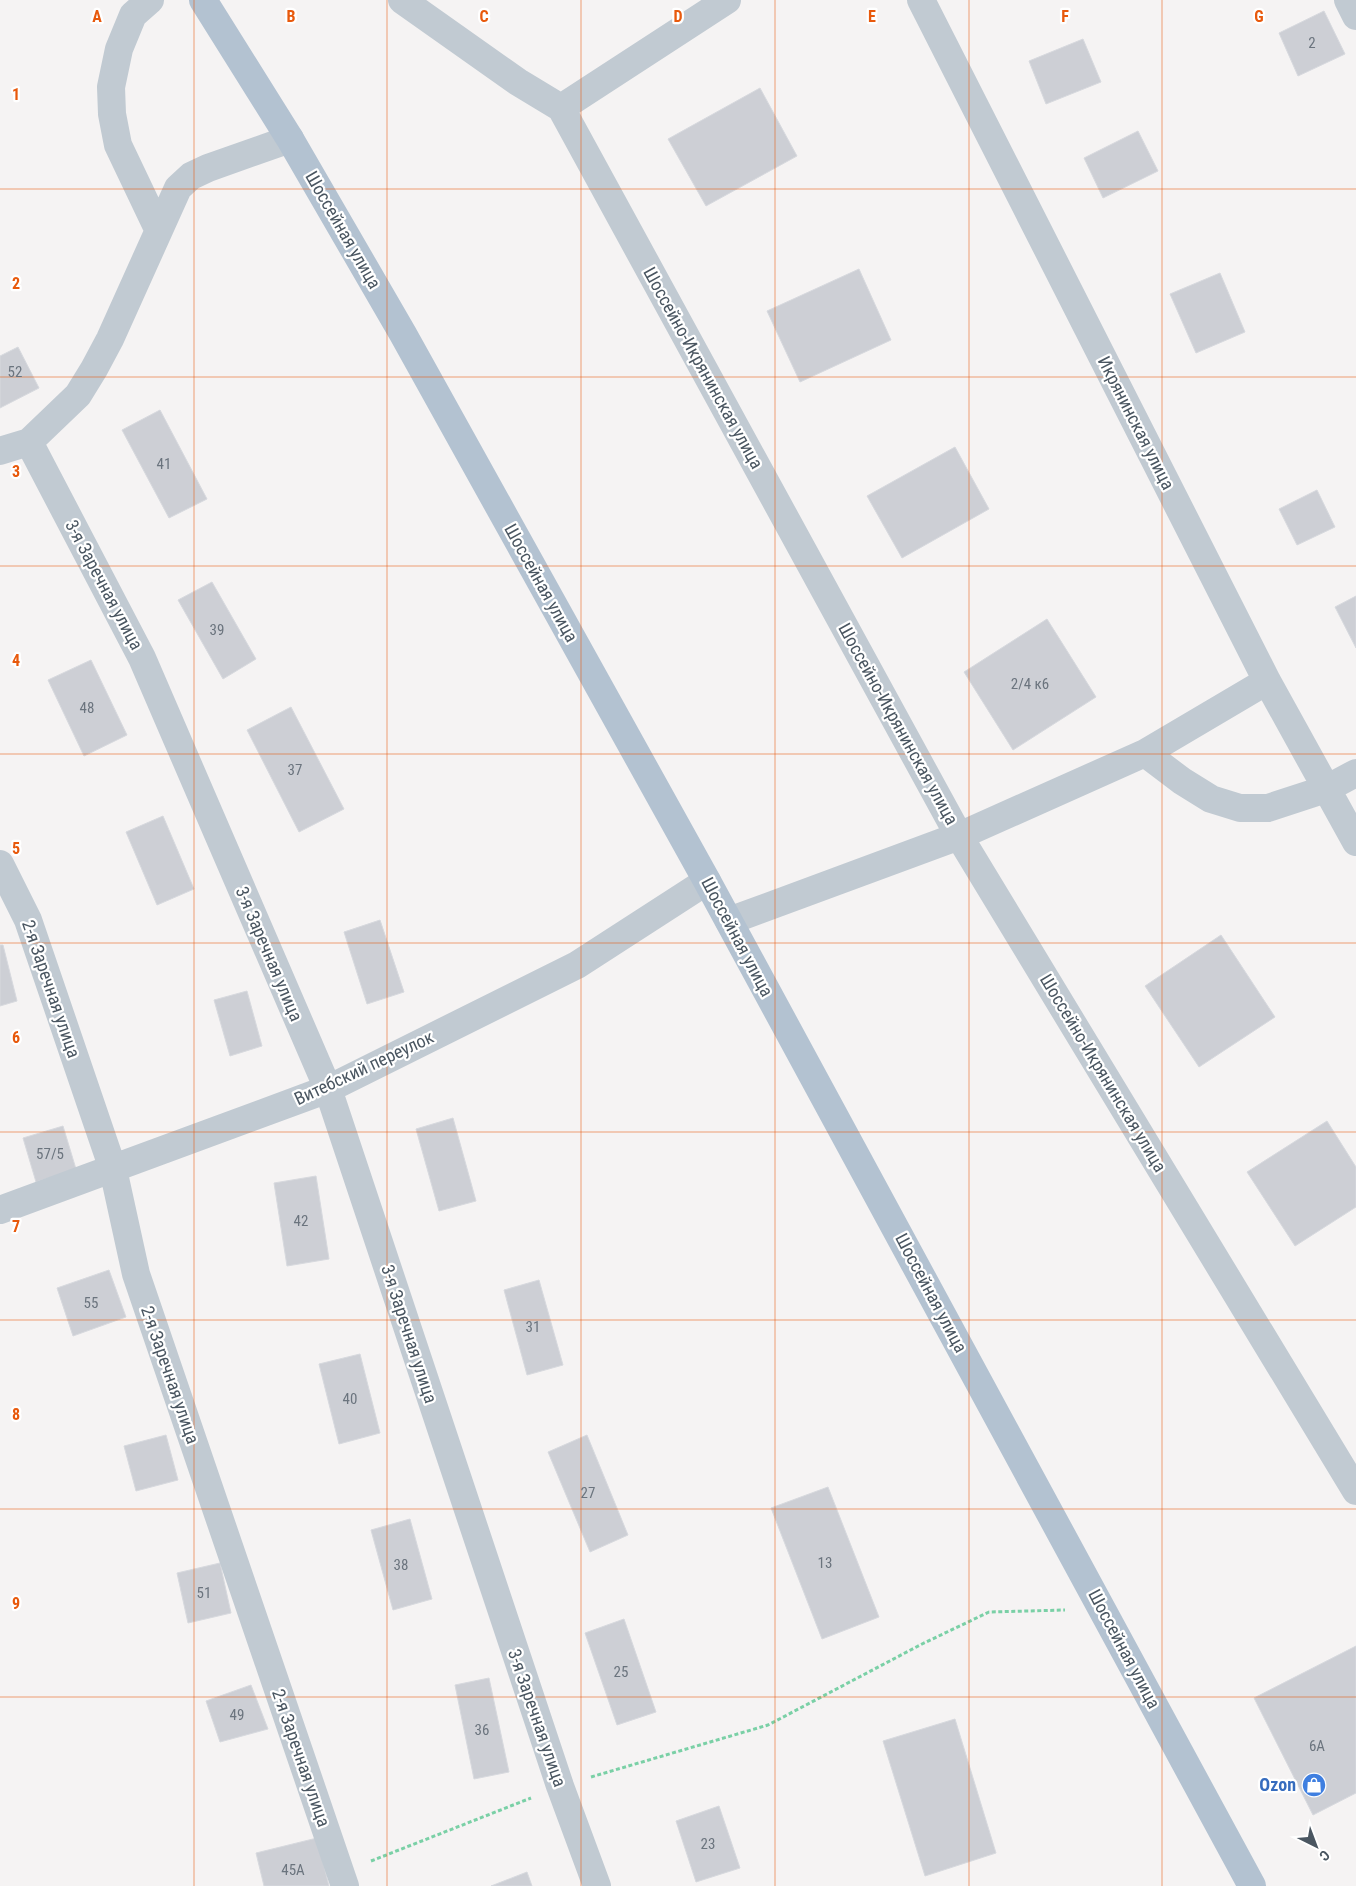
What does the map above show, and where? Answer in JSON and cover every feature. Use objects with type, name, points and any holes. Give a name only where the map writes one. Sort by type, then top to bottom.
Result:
[{"type":"main road","name":"Шоссейная улица","points":[[203,0],[290,139],[403,334],[729,921],[1252,1886]]},
{"type":"street","points":[[150,0],[134,15],[119,49],[111,86],[112,114],[118,145],[158,229]]},
{"type":"street","points":[[402,0],[518,82],[561,108],[727,0]]},
{"type":"street","name":"Икрянинская улица","points":[[921,0],[1267,681],[1356,842]]},
{"type":"street","points":[[1348,0],[1356,16]]},
{"type":"street","name":"Шоссейно-Икрянинская улица","points":[[561,108],[959,836],[1356,1491]]},
{"type":"street","points":[[0,451],[29,442],[78,395],[110,339],[178,188],[191,176],[208,168],[290,139]]},
{"type":"street","name":"3-я Заречная улица","points":[[29,442],[142,658],[328,1089],[560,1786],[597,1886]]},
{"type":"street","points":[[729,921],[959,836],[1145,753],[1267,681]]},
{"type":"street","points":[[1145,753],[1182,781],[1211,798],[1240,808],[1268,808],[1326,789],[1356,773]]},
{"type":"street","name":"2-я Заречная улица","points":[[0,864],[28,920],[112,1169],[136,1274],[343,1879]]},
{"type":"street","name":"Витебский переулок","points":[[0,1210],[328,1089],[577,964],[707,881]]},
{"type":"path","points":[[343,1879],[560,1786],[768,1725],[922,1644],[989,1612],[1102,1608]]},
{"type":"building","points":[[1324,11],[1345,54],[1298,76],[1279,33]]},
{"type":"building","points":[[1083,39],[1101,82],[1046,104],[1029,61]]},
{"type":"building","points":[[760,88],[797,156],[706,206],[668,139]]},
{"type":"building","points":[[1138,131],[1158,171],[1103,198],[1084,158]]},
{"type":"building","points":[[859,269],[891,340],[800,382],[767,311]]},
{"type":"building","points":[[1220,273],[1245,332],[1196,353],[1170,294]]},
{"type":"building","points":[[18,347],[39,388],[0,408],[0,356]]},
{"type":"building","points":[[160,410],[207,499],[169,518],[122,430]]},
{"type":"building","points":[[955,447],[989,509],[902,558],[867,496]]},
{"type":"building","points":[[1317,490],[1335,527],[1297,545],[1279,509]]},
{"type":"building","points":[[212,582],[256,659],[223,679],[178,600]]},
{"type":"building","points":[[1356,596],[1356,648],[1335,607]]},
{"type":"building","points":[[1047,619],[1096,697],[1013,750],[964,672]]},
{"type":"building","points":[[91,660],[127,735],[84,756],[48,680]]},
{"type":"building","points":[[291,707],[344,809],[299,832],[247,730]]},
{"type":"building","points":[[163,816],[194,889],[157,905],[126,832]]},
{"type":"building","points":[[380,920],[404,992],[367,1004],[344,932]]},
{"type":"building","points":[[1221,935],[1275,1017],[1199,1067],[1145,986]]},
{"type":"building","points":[[0,945],[3,945],[17,1001],[0,1006]]},
{"type":"building","points":[[247,991],[262,1046],[230,1056],[214,1000]]},
{"type":"building","points":[[453,1118],[476,1201],[439,1211],[416,1129]]},
{"type":"building","points":[[1327,1121],[1356,1167],[1356,1207],[1295,1246],[1247,1172]]},
{"type":"building","points":[[63,1126],[76,1169],[36,1182],[23,1138]]},
{"type":"building","points":[[316,1176],[329,1259],[287,1266],[274,1183]]},
{"type":"building","points":[[109,1270],[126,1317],[73,1336],[57,1288]]},
{"type":"building","points":[[539,1280],[563,1365],[527,1375],[504,1290]]},
{"type":"building","points":[[360,1354],[380,1433],[339,1444],[319,1364]]},
{"type":"building","points":[[166,1435],[178,1480],[136,1491],[124,1446]]},
{"type":"building","points":[[587,1435],[628,1535],[590,1552],[548,1452]]},
{"type":"building","points":[[828,1487],[879,1617],[822,1639],[771,1508]]},
{"type":"building","points":[[410,1519],[432,1599],[393,1610],[371,1530]]},
{"type":"building","points":[[220,1563],[231,1613],[188,1623],[177,1573]]},
{"type":"building","points":[[624,1619],[656,1712],[617,1725],[585,1633]]},
{"type":"building","points":[[1356,1646],[1356,1793],[1313,1815],[1254,1698]]},
{"type":"building","points":[[489,1678],[509,1772],[474,1779],[455,1685]]},
{"type":"building","points":[[251,1685],[268,1729],[220,1742],[206,1701]]},
{"type":"building","points":[[955,1719],[996,1853],[925,1876],[883,1741]]},
{"type":"building","points":[[719,1806],[740,1868],[696,1882],[676,1821]]},
{"type":"building","points":[[317,1838],[329,1886],[264,1886],[256,1853]]},
{"type":"building","points":[[527,1872],[532,1886],[491,1886]]},
{"type":"place","name":"Ozon","points":[[1314,1785]]}]
